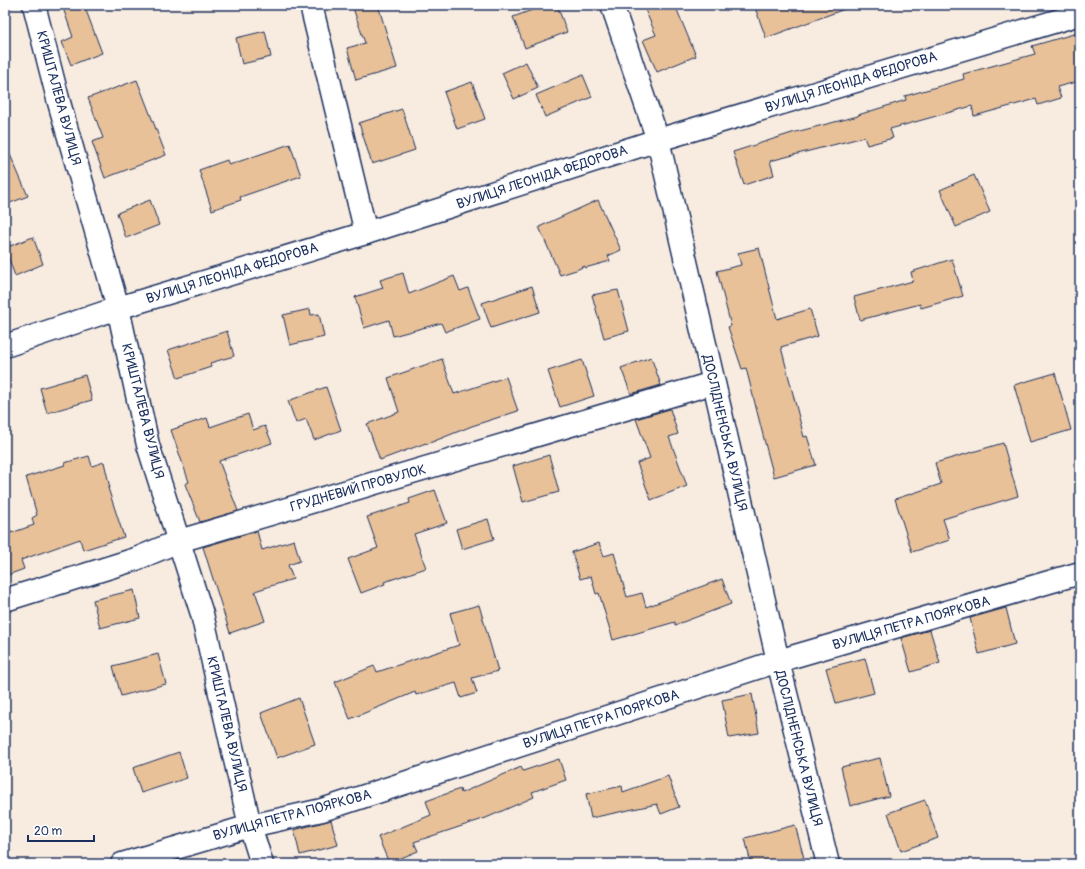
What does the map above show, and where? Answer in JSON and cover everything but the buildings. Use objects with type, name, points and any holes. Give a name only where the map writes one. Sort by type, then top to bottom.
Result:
[{"type":"street","name":"КРИШТАЛЕВА ВУЛИЦЯ","points":[[34,5],[58,99],[118,308],[148,445],[202,614],[250,826],[262,864]]},
{"type":"street","points":[[311,5],[366,233]]},
{"type":"street","name":"ДОСЛІДНЕНСЬКА ВУЛИЦЯ","points":[[612,5],[658,140],[778,661],[828,864]]},
{"type":"street","name":"ВУЛИЦЯ ЛЕОНІДА ФЕДОРОВА","points":[[5,346],[118,308],[366,233],[658,140],[1080,14]]},
{"type":"street","name":"ГРУДНЕВИЙ ПРОВУЛОК","points":[[5,600],[136,559],[179,541],[713,383]]},
{"type":"street","name":"ВУЛИЦЯ ПЕТРА ПОЯРКОВА","points":[[122,864],[250,826],[322,810],[778,661],[1080,573]]}]
